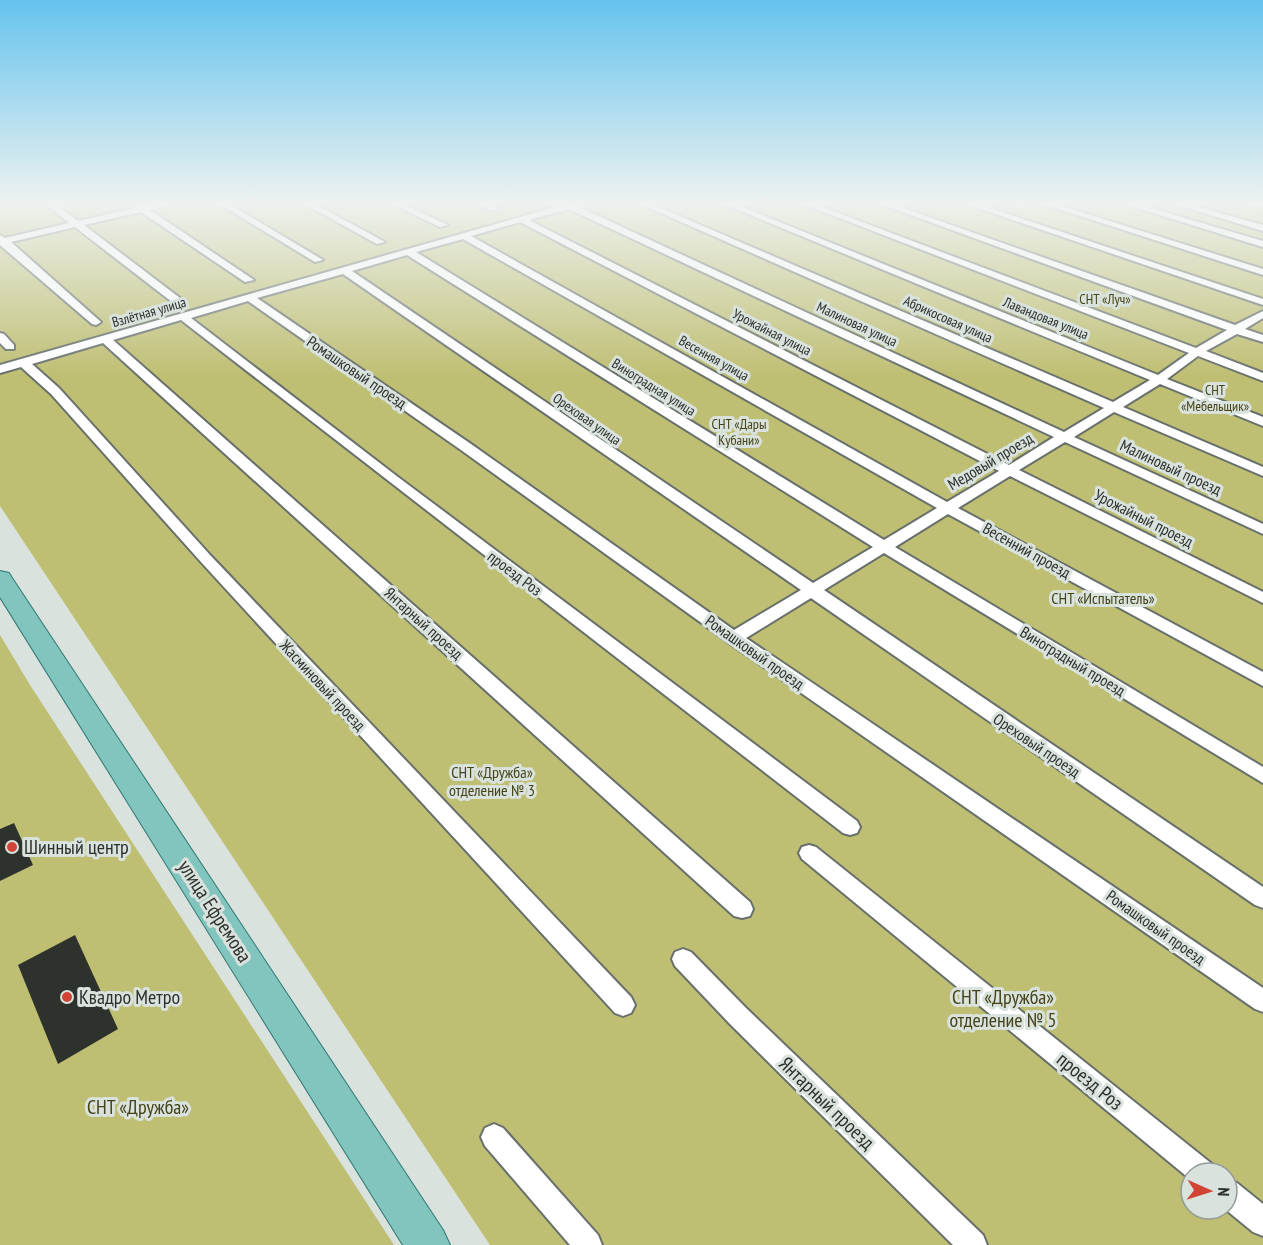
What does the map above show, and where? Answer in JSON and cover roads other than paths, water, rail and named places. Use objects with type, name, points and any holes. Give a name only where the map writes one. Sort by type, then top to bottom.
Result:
[{"type":"main road","name":"улица Ефремова","points":[[0,578],[428,1245]]},
{"type":"street","points":[[24,260],[96,322]]},
{"type":"street","points":[[124,260],[176,300]]},
{"type":"street","name":"Ромашковый проезд","points":[[211,260],[466,447],[735,638],[1263,1001]]},
{"type":"street","name":"Взлётная улица","points":[[0,369],[182,316],[250,289],[345,271],[382,260]]},
{"type":"street","name":"Виноградная улица","points":[[422,260],[883,546]]},
{"type":"street","name":"Весенняя улица","points":[[507,260],[948,508]]},
{"type":"street","name":"Урожайная улица","points":[[600,260],[1008,470]]},
{"type":"street","name":"Малиновая улица","points":[[694,260],[1064,437]]},
{"type":"street","name":"Абрикосовая улица","points":[[774,260],[1263,471]]},
{"type":"street","name":"Лавандовая улица","points":[[865,260],[1263,422]]},
{"type":"street","points":[[955,260],[1263,377]]},
{"type":"street","points":[[1041,260],[1263,339]]},
{"type":"street","points":[[1138,260],[1263,302]]},
{"type":"street","points":[[1225,260],[1263,272]]},
{"type":"street","name":"Ореховая улица","points":[[345,271],[811,592]]},
{"type":"street","name":"Медовый проезд","points":[[735,638],[1111,406],[1158,380],[1197,352],[1263,314]]},
{"type":"street","name":"проезд Роз","points":[[182,316],[393,480],[850,827]]},
{"type":"street","points":[[0,336],[10,347]]},
{"type":"street","name":"Янтарный проезд","points":[[105,339],[742,909]]},
{"type":"street","name":"Жасминовый проезд","points":[[24,363],[55,391],[206,559],[623,1005]]},
{"type":"street","name":"Малиновый проезд","points":[[1064,437],[1263,530]]},
{"type":"street","name":"Урожайный проезд","points":[[1008,470],[1263,598]]},
{"type":"street","name":"Весенний проезд","points":[[948,508],[1263,680]]},
{"type":"street","name":"Виноградный проезд","points":[[883,546],[1263,776]]},
{"type":"street","name":"Ореховый проезд","points":[[811,592],[1263,899]]},
{"type":"street","name":"проезд Роз","points":[[809,853],[1188,1161]]},
{"type":"street","name":"Янтарный проезд","points":[[683,959],[738,1016],[973,1245]]},
{"type":"street","points":[[494,1137],[588,1245]]},
{"type":"street","points":[[1239,1203],[1263,1222]]},
{"type":"place","name":"Шинный центр","points":[[12,847]]},
{"type":"place","name":"Квадро Метро","points":[[67,997]]},
{"type":"park label","name":"СНТ «Луч»","points":[[1105,299]]},
{"type":"park label","name":"СНТ «Мебельщик»","points":[[1215,398]]},
{"type":"park label","name":"СНТ «Дары Кубани»","points":[[739,432]]},
{"type":"park label","name":"СНТ «Испытатель»","points":[[1103,598]]},
{"type":"park label","name":"СНТ «Дружба» отделение № 3","points":[[492,781]]},
{"type":"park label","name":"СНТ «Дружба» отделение № 5","points":[[1003,1008]]},
{"type":"park label","name":"СНТ «Дружба»","points":[[138,1107]]}]
